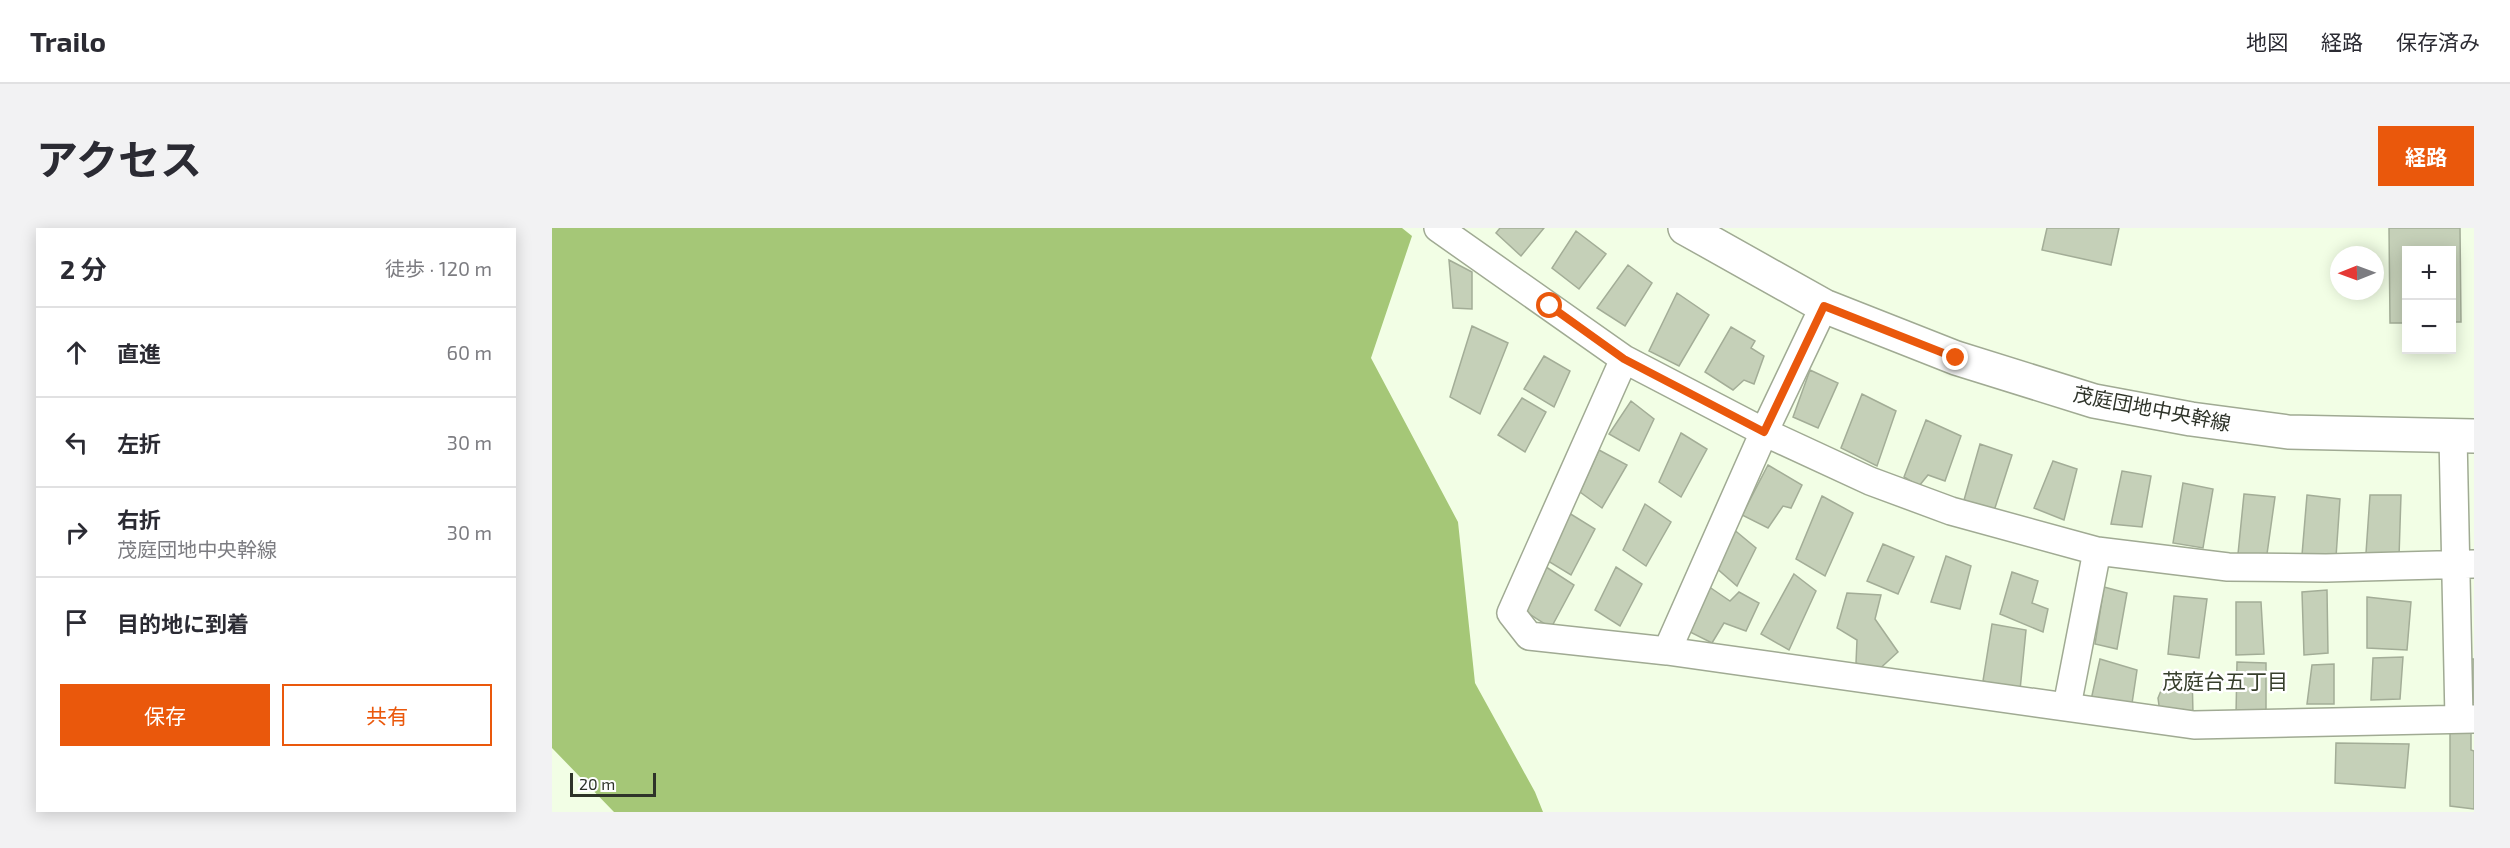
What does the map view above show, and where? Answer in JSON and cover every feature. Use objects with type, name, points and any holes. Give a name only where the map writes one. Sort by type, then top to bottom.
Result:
[{"type":"street","points":[[1438,228],[1624,359],[1764,432],[1870,481],[1951,511],[2097,551],[2228,567],[2326,568],[2465,564]]},
{"type":"street","name":"茂庭団地中央幹線","points":[[1685,228],[1824,306],[1956,358],[2094,401],[2191,419],[2288,432],[2464,436]]},
{"type":"street","points":[[1668,651],[1764,432],[1824,306]]},
{"type":"street","points":[[1624,359],[1511,613],[1529,636],[1668,651],[2194,725],[2467,719],[2464,436]]},
{"type":"street","points":[[2067,706],[2097,551]]},
{"type":"green space","points":[[552,228],[1402,228],[1412,236],[1371,358],[1458,522],[1475,683],[1535,792],[1543,812],[614,812],[552,748]]},
{"type":"building","points":[[1500,228],[1544,228],[1521,256],[1496,233]]},
{"type":"building","points":[[2047,228],[2119,228],[2111,265],[2042,250]]},
{"type":"building","points":[[2389,228],[2460,228],[2461,322],[2456,322],[2456,246],[2402,246],[2402,323],[2390,323]]},
{"type":"building","points":[[1576,231],[1606,254],[1579,289],[1552,268]]},
{"type":"building","points":[[1449,260],[1472,272],[1472,309],[1453,308]]},
{"type":"building","points":[[1628,265],[1652,283],[1625,326],[1597,308]]},
{"type":"building","points":[[1677,293],[1709,315],[1679,366],[1649,351]]},
{"type":"building","points":[[1472,326],[1508,343],[1480,414],[1450,397]]},
{"type":"building","points":[[1731,327],[1755,341],[1751,348],[1764,356],[1754,384],[1744,380],[1733,390],[1705,372]]},
{"type":"building","points":[[1544,356],[1570,371],[1554,407],[1524,389]]},
{"type":"building","points":[[1810,370],[1838,383],[1818,428],[1793,417]]},
{"type":"building","points":[[1862,394],[1896,411],[1877,466],[1841,448]]},
{"type":"building","points":[[1522,398],[1546,412],[1525,452],[1498,435]]},
{"type":"building","points":[[1631,401],[1654,419],[1639,451],[1609,434]]},
{"type":"building","points":[[1926,420],[1961,436],[1945,481],[1928,475],[1919,486],[1904,477]]},
{"type":"building","points":[[1681,433],[1707,449],[1681,497],[1659,482]]},
{"type":"building","points":[[1980,444],[2012,455],[1994,511],[1964,500]]},
{"type":"building","points":[[1599,450],[1627,465],[1602,508],[1580,492]]},
{"type":"building","points":[[2053,461],[2077,469],[2064,520],[2034,508]]},
{"type":"building","points":[[1768,465],[1802,485],[1791,508],[1783,506],[1768,528],[1742,515]]},
{"type":"building","points":[[2122,471],[2151,476],[2142,527],[2111,524]]},
{"type":"building","points":[[2183,483],[2213,489],[2203,548],[2173,543]]},
{"type":"building","points":[[2244,494],[2275,497],[2267,554],[2238,554]]},
{"type":"building","points":[[2307,495],[2340,499],[2336,557],[2302,555]]},
{"type":"building","points":[[2370,495],[2401,495],[2399,557],[2366,553]]},
{"type":"building","points":[[1822,496],[1853,513],[1825,576],[1796,559]]},
{"type":"building","points":[[1645,504],[1671,522],[1646,566],[1623,550]]},
{"type":"building","points":[[1569,513],[1595,529],[1571,575],[1548,561]]},
{"type":"building","points":[[1732,528],[1756,548],[1737,586],[1714,566]]},
{"type":"building","points":[[1883,544],[1914,557],[1898,594],[1867,581]]},
{"type":"building","points":[[1946,556],[1971,566],[1960,609],[1931,602]]},
{"type":"building","points":[[1543,565],[1574,585],[1551,628],[1523,610]]},
{"type":"building","points":[[1616,567],[1642,584],[1620,626],[1595,610]]},
{"type":"building","points":[[2012,572],[2038,581],[2032,603],[2048,609],[2043,632],[2000,614]]},
{"type":"building","points":[[1794,574],[1816,591],[1789,650],[1761,634]]},
{"type":"building","points":[[1705,584],[1730,601],[1739,592],[1759,603],[1746,631],[1724,623],[1712,643],[1684,629]]},
{"type":"building","points":[[2104,587],[2127,593],[2117,649],[2095,644]]},
{"type":"building","points":[[2327,590],[2328,653],[2304,655],[2302,592]]},
{"type":"building","points":[[1847,593],[1881,595],[1875,619],[1898,652],[1876,672],[1856,663],[1857,640],[1837,628]]},
{"type":"building","points":[[2174,596],[2207,599],[2199,658],[2168,654]]},
{"type":"building","points":[[2367,597],[2411,602],[2407,650],[2367,648]]},
{"type":"building","points":[[2236,602],[2261,602],[2264,654],[2236,655]]},
{"type":"building","points":[[1992,624],[2026,630],[2020,690],[1983,681]]},
{"type":"building","points":[[2403,657],[2400,699],[2371,700],[2373,658]]},
{"type":"building","points":[[2100,659],[2137,670],[2131,710],[2091,700]]},
{"type":"building","points":[[2470,659],[2474,659],[2474,703],[2466,703]]},
{"type":"building","points":[[2237,662],[2266,663],[2266,716],[2236,715]]},
{"type":"building","points":[[2334,664],[2334,704],[2307,704],[2312,665]]},
{"type":"building","points":[[2169,671],[2192,672],[2193,714],[2160,713],[2158,698]]},
{"type":"building","points":[[2450,732],[2471,733],[2471,750],[2474,751],[2474,809],[2450,806]]},
{"type":"building","points":[[2336,743],[2409,744],[2405,788],[2335,783]]},
{"type":"district","name":"茂庭台五丁目","points":[[2225,682]]},
{"type":"route","points":[[1550,306],[1624,359],[1764,432],[1824,306],[1956,358]]}]
